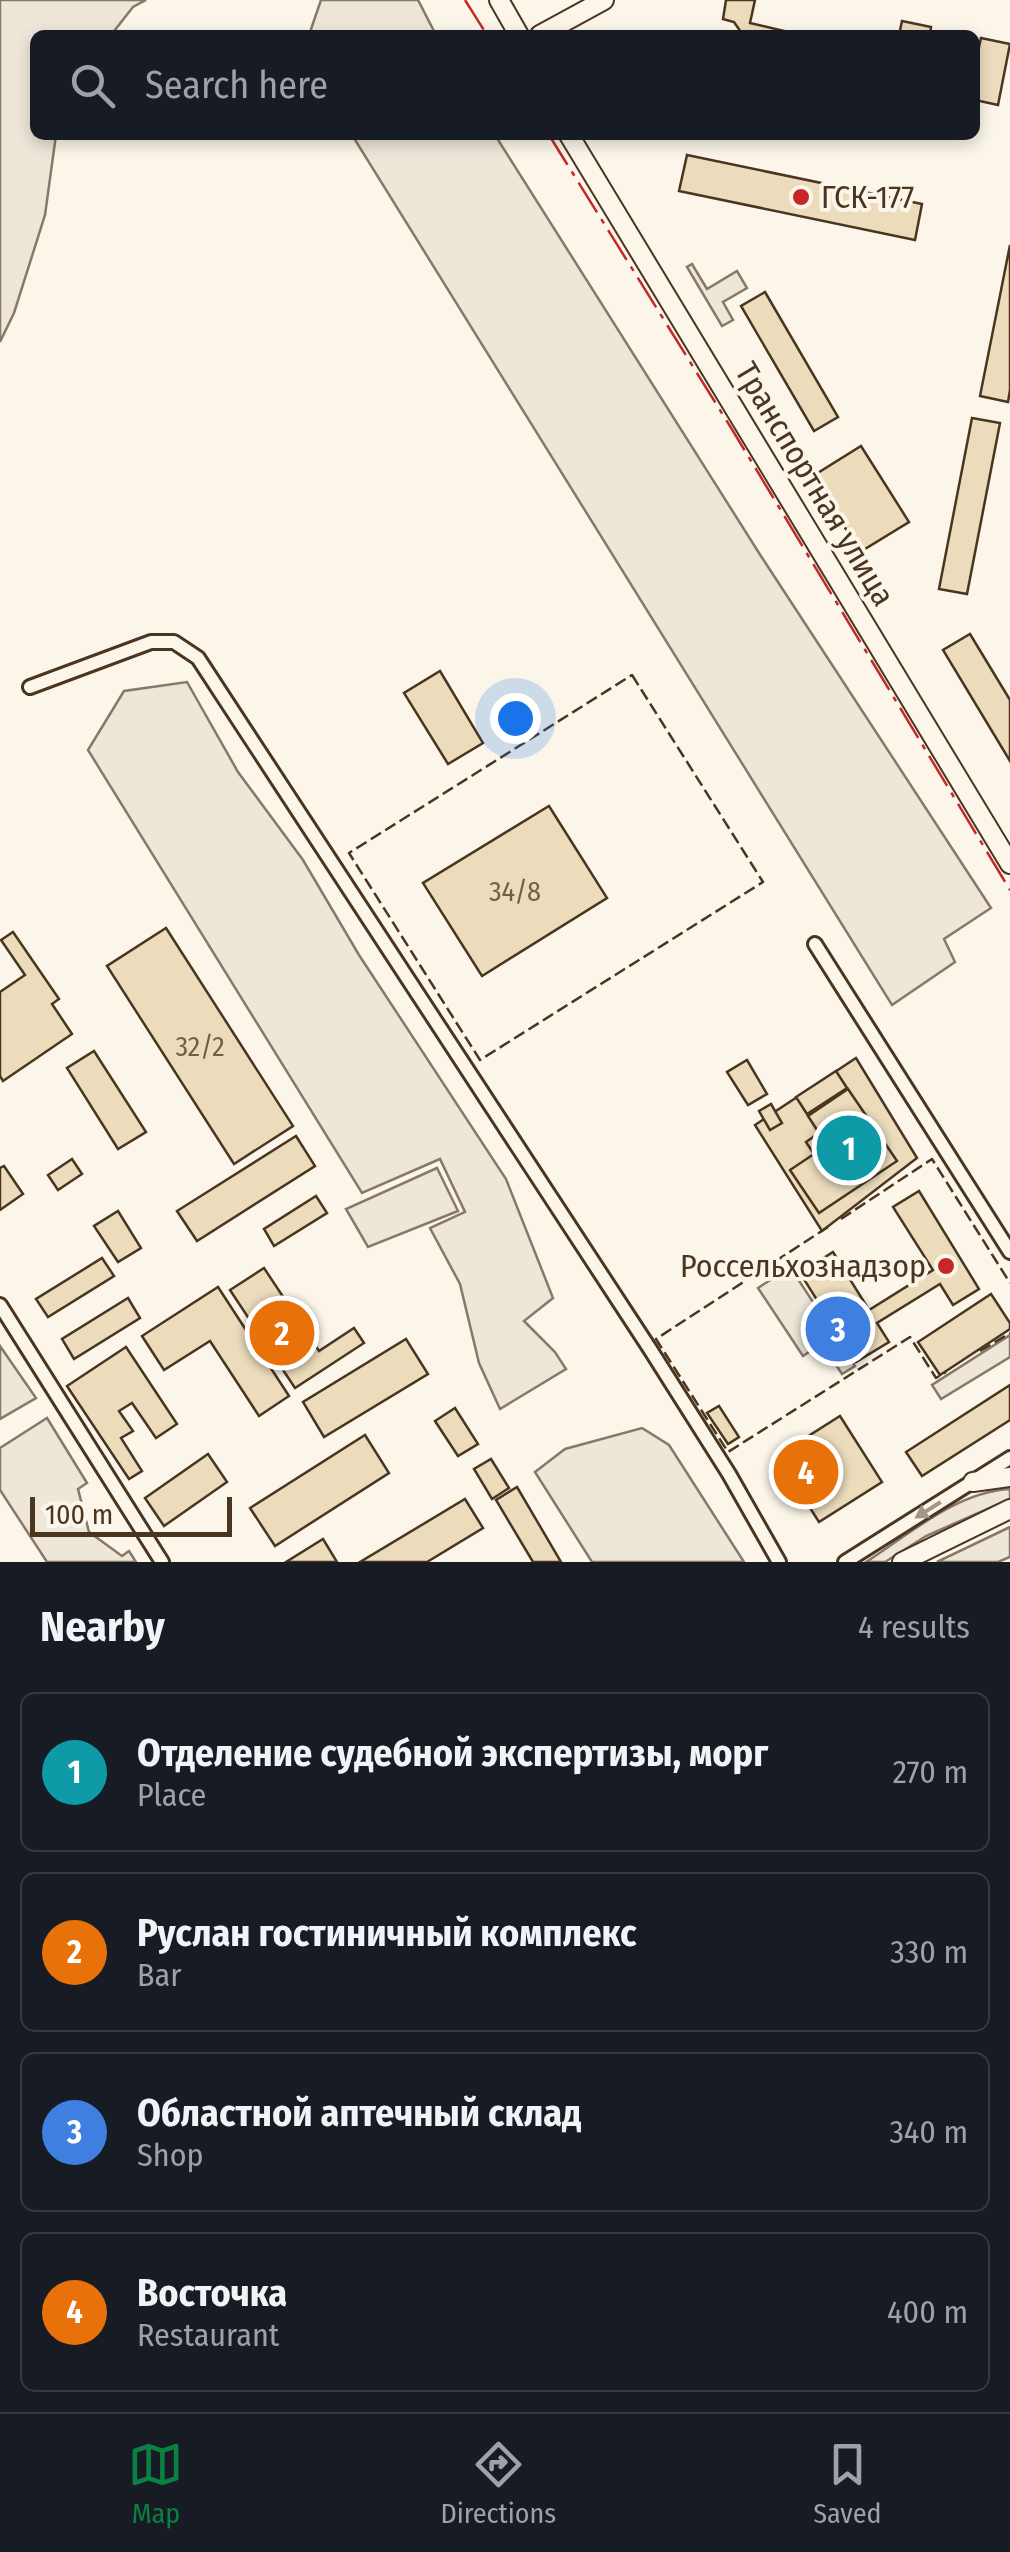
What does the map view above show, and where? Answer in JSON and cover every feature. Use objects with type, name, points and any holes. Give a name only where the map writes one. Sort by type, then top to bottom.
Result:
[{"type":"street","points":[[499,0],[516,30]]},
{"type":"street","points":[[549,30],[604,0]]},
{"type":"street","name":"Транспортная улица","points":[[572,140],[1010,864]]},
{"type":"street","points":[[30,687],[151,642],[174,642],[198,658],[650,1349],[778,1562]]},
{"type":"street","points":[[815,944],[1010,1252]]},
{"type":"street","points":[[0,1304],[162,1562]]},
{"type":"street","points":[[846,1562],[1010,1458]]},
{"type":"street","points":[[973,1482],[1010,1477]]},
{"type":"street","points":[[902,1562],[1010,1509]]},
{"type":"shaded area","points":[[0,0],[146,0],[133,7],[115,30],[30,30],[30,140],[55,140],[45,215],[14,313],[0,342]]},
{"type":"shaded area","points":[[321,0],[418,0],[433,30],[311,30]]},
{"type":"shaded area","points":[[355,140],[498,140],[759,553],[991,908],[944,939],[955,962],[892,1005]]},
{"type":"shaded area","points":[[692,264],[707,289],[737,271],[747,288],[723,302],[733,320],[722,326],[687,267]]},
{"type":"shaded area","points":[[187,682],[238,772],[303,860],[359,955],[506,1179],[553,1298],[524,1321],[566,1369],[500,1409],[479,1363],[460,1284],[430,1228],[465,1212],[440,1159],[362,1193],[88,750],[124,691]]},
{"type":"shaded area","points":[[437,1168],[458,1211],[368,1247],[346,1209]]},
{"type":"shaded area","points":[[790,1267],[855,1366],[842,1374],[822,1343],[803,1356],[758,1288]]},
{"type":"shaded area","points":[[1010,1335],[1010,1357],[941,1399],[932,1385]]},
{"type":"shaded area","points":[[0,1346],[36,1398],[0,1419]]},
{"type":"shaded area","points":[[47,1418],[87,1483],[78,1489],[89,1532],[122,1556],[129,1551],[136,1562],[47,1562],[0,1490],[0,1448]]},
{"type":"shaded area","points":[[642,1428],[669,1445],[744,1562],[592,1562],[535,1472],[565,1449]]},
{"type":"shaded area","points":[[1010,1489],[1010,1499],[926,1536],[885,1562],[866,1562],[952,1506]]},
{"type":"shaded area","points":[[1010,1527],[1010,1557],[998,1562],[937,1562]]},
{"type":"building","points":[[726,0],[755,0],[750,23],[780,30],[740,30],[734,22],[723,19]]},
{"type":"building","points":[[902,21],[931,27],[931,30],[900,30]]},
{"type":"building","points":[[981,38],[1010,44],[998,105],[980,101]]},
{"type":"building","name":"ГСК-177","points":[[687,155],[922,204],[915,240],[679,191]]},
{"type":"building","points":[[1010,245],[1010,390],[1008,402],[980,396]]},
{"type":"building","points":[[765,292],[838,417],[814,431],[741,306]]},
{"type":"building","points":[[972,418],[1000,423],[967,594],[939,589]]},
{"type":"building","points":[[861,446],[909,522],[860,552],[813,476]]},
{"type":"building","points":[[970,634],[1010,700],[1010,761],[943,650]]},
{"type":"building","points":[[440,671],[483,743],[448,764],[404,693]]},
{"type":"building","points":[[549,806],[607,898],[482,976],[423,883]]},
{"type":"building","points":[[166,928],[293,1126],[234,1164],[107,966]]},
{"type":"building","points":[[13,932],[59,999],[52,1004],[72,1034],[3,1081],[0,992],[25,975],[1,940]]},
{"type":"building","points":[[94,1051],[146,1132],[118,1149],[67,1068]]},
{"type":"building","points":[[856,1058],[917,1158],[822,1231],[755,1125]]},
{"type":"building","points":[[747,1060],[767,1094],[748,1105],[727,1072]]},
{"type":"building","points":[[836,1071],[847,1088],[807,1114],[796,1097]]},
{"type":"building","points":[[848,1089],[897,1161],[819,1213],[790,1170],[814,1154],[806,1142],[819,1133],[808,1116]]},
{"type":"building","points":[[771,1104],[782,1123],[770,1130],[759,1111]]},
{"type":"building","points":[[296,1136],[315,1166],[197,1241],[177,1211]]},
{"type":"building","points":[[72,1159],[82,1174],[58,1190],[48,1175]]},
{"type":"building","points":[[4,1166],[23,1194],[0,1210],[0,1168]]},
{"type":"building","points":[[919,1191],[979,1289],[953,1305],[940,1284],[877,1323],[889,1342],[856,1362],[800,1273],[833,1252],[869,1310],[933,1270],[893,1207]]},
{"type":"building","points":[[316,1196],[327,1213],[274,1246],[264,1229]]},
{"type":"building","points":[[118,1211],[141,1248],[118,1262],[94,1226]]},
{"type":"building","points":[[102,1258],[114,1276],[48,1317],[36,1299]]},
{"type":"building","points":[[264,1268],[319,1351],[354,1328],[364,1343],[295,1388],[230,1290]]},
{"type":"building","points":[[218,1287],[289,1396],[259,1416],[210,1341],[164,1370],[142,1336]]},
{"type":"building","points":[[991,1294],[1010,1329],[940,1375],[918,1342]]},
{"type":"building","points":[[128,1298],[140,1318],[74,1359],[62,1339]]},
{"type":"building","points":[[406,1339],[428,1374],[324,1437],[303,1402]]},
{"type":"building","points":[[126,1347],[177,1424],[156,1438],[132,1403],[119,1411],[133,1431],[121,1438],[142,1471],[129,1479],[67,1386]]},
{"type":"building","points":[[1010,1385],[1010,1420],[922,1476],[906,1452]]},
{"type":"building","points":[[719,1406],[739,1437],[728,1444],[707,1413]]},
{"type":"building","points":[[455,1408],[478,1444],[458,1456],[435,1421]]},
{"type":"building","points":[[840,1416],[882,1482],[819,1522],[777,1456]]},
{"type":"building","points":[[365,1435],[389,1473],[275,1546],[250,1508]]},
{"type":"building","points":[[208,1454],[227,1482],[164,1526],[145,1498]]},
{"type":"building","points":[[491,1459],[509,1488],[492,1499],[474,1469]]},
{"type":"building","points":[[517,1487],[561,1562],[533,1562],[496,1500]]},
{"type":"building","points":[[465,1499],[483,1528],[427,1562],[360,1562]]},
{"type":"building","points":[[323,1539],[337,1562],[286,1562]]},
{"type":"fence","points":[[632,675],[763,882],[480,1060],[349,853],[632,675]]},
{"type":"fence","points":[[841,1219],[932,1159],[1010,1283]]},
{"type":"fence","points":[[828,1227],[656,1339],[728,1452],[910,1337],[936,1378],[946,1372]]},
{"type":"fence","points":[[980,1351],[1010,1333]]},
{"type":"power","points":[[465,0],[484,30]]},
{"type":"power","points":[[552,140],[1010,890]]},
{"type":"place","name":"ГСК-177","points":[[801,197]]},
{"type":"place","name":"Отделение судебной экспертизы, морг","points":[[849,1148]]},
{"type":"place","name":"Россельхознадзор","points":[[946,1266]]},
{"type":"place","name":"Областной аптечный склад","points":[[838,1329]]},
{"type":"place","name":"Руслан гостиничный комплекс","points":[[282,1333]]},
{"type":"place","name":"Восточка","points":[[806,1472]]}]
